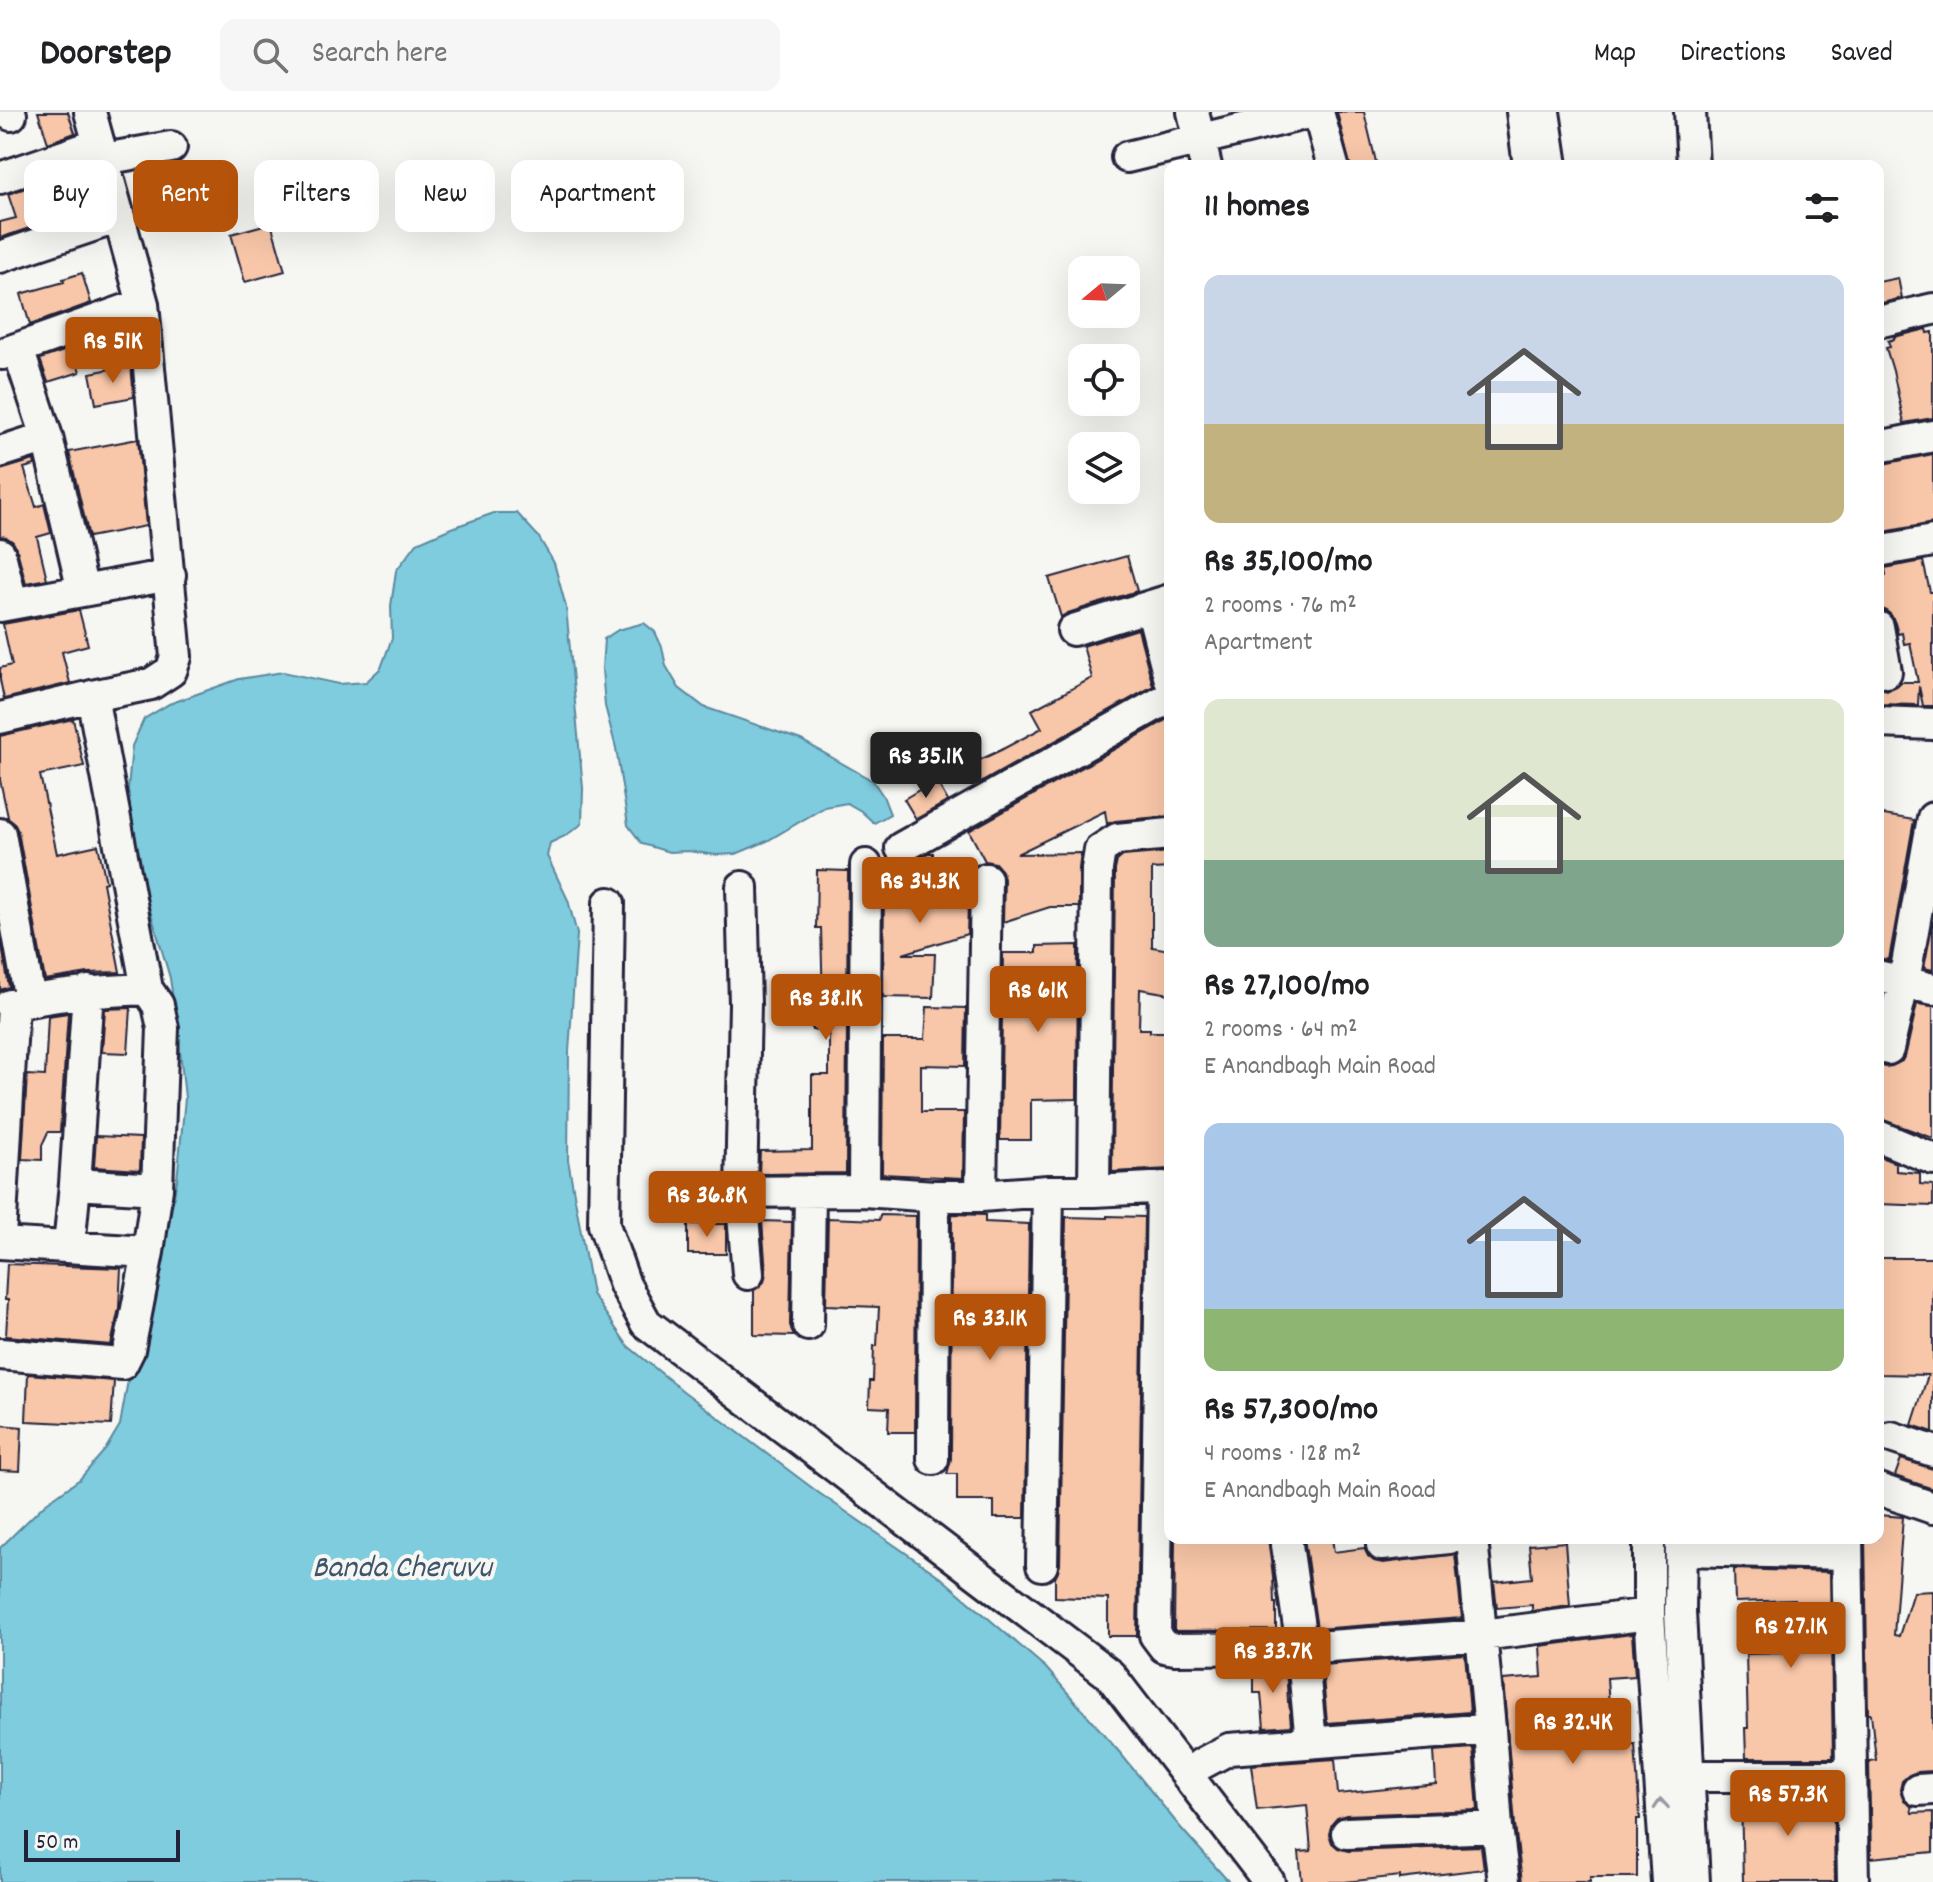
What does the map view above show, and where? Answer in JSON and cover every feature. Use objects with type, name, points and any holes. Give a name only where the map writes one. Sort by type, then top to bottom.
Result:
[{"type":"street","points":[[0,718],[151,684],[171,671],[176,657],[143,304],[90,112]]},
{"type":"street","points":[[1127,157],[1316,112],[1331,160]]},
{"type":"street","points":[[1522,112],[1528,160]]},
{"type":"street","points":[[1544,112],[1551,160]]},
{"type":"street","points":[[1690,112],[1693,160]]},
{"type":"street","points":[[0,178],[101,152],[171,147]]},
{"type":"street","points":[[0,257],[119,217]]},
{"type":"street","points":[[83,591],[47,437],[9,352],[143,304]]},
{"type":"street","points":[[1884,321],[1933,309]]},
{"type":"street","points":[[1884,446],[1933,436]]},
{"type":"street","points":[[0,452],[47,437]]},
{"type":"street","points":[[1884,550],[1933,541]]},
{"type":"street","points":[[0,554],[6,604],[170,575]]},
{"type":"street","points":[[1073,630],[1160,603],[1164,634]]},
{"type":"street","points":[[1884,661],[1886,672]]},
{"type":"street","points":[[0,1354],[122,1364],[129,1350],[157,1189],[163,1028],[158,1005],[147,989],[92,696]]},
{"type":"street","points":[[901,848],[1164,700]]},
{"type":"street","points":[[1884,722],[1933,724]]},
{"type":"street","points":[[1888,1049],[1891,979],[1933,818]]},
{"type":"street","points":[[0,834],[14,1004],[0,1240],[148,1252]]},
{"type":"street","points":[[1094,1191],[1097,869],[1100,850],[1117,839],[1164,835]]},
{"type":"street","points":[[864,1191],[866,865]]},
{"type":"street","points":[[981,1196],[986,879]]},
{"type":"street","points":[[742,887],[745,1004],[741,1192],[748,1274]]},
{"type":"street","points":[[609,903],[604,1225],[625,1285],[646,1323],[1110,1675],[1269,1882]]},
{"type":"street","points":[[1891,979],[1933,989]]},
{"type":"street","points":[[14,1004],[88,991],[147,989]]},
{"type":"street","points":[[69,1247],[88,991]]},
{"type":"street","points":[[1884,1139],[1933,1159]]},
{"type":"street","points":[[75,1184],[141,1188]]},
{"type":"street","points":[[687,1192],[864,1191],[981,1196],[1164,1187]]},
{"type":"street","points":[[808,1325],[810,1191]]},
{"type":"street","points":[[1042,1565],[1048,1191]]},
{"type":"street","points":[[933,1459],[934,1196]]},
{"type":"street","points":[[1164,1268],[1155,1635],[1164,1647],[1302,1648],[1482,1635],[1649,1614]]},
{"type":"street","points":[[1891,1437],[1933,1451]]},
{"type":"street","points":[[1884,1491],[1933,1508]]},
{"type":"street","points":[[1287,1544],[1302,1648],[1311,1742]]},
{"type":"street","points":[[1382,1545],[1392,1544]]},
{"type":"street","points":[[1473,1544],[1504,1882]]},
{"type":"street","points":[[1649,1544],[1649,1614],[1667,1882]]},
{"type":"street","points":[[1694,1882],[1680,1612],[1681,1544],[1847,1546],[1853,1882]]},
{"type":"street","points":[[1201,1764],[1229,1749],[1490,1729]]},
{"type":"street","points":[[1688,1776],[1851,1776]]},
{"type":"street","points":[[1347,1833],[1497,1827]]},
{"type":"water","name":"Banda Cheruvu","points":[[494,513],[517,513],[538,536],[554,563],[566,607],[583,788],[582,824],[550,843],[547,856],[568,900],[577,934],[569,1052],[568,1160],[592,1294],[628,1346],[819,1493],[939,1576],[1046,1668],[1229,1882],[0,1882],[0,1548],[45,1504],[80,1479],[105,1450],[120,1425],[130,1369],[166,1238],[177,1180],[185,1098],[170,978],[145,893],[133,832],[128,789],[132,746],[144,719],[169,704],[239,679],[283,672],[339,684],[366,682],[381,668],[392,638],[391,606],[396,571],[417,543]]},
{"type":"water","points":[[644,623],[655,632],[666,666],[679,688],[704,707],[801,740],[873,781],[890,814],[874,823],[847,803],[825,807],[767,841],[736,854],[669,852],[642,844],[628,825],[616,748],[605,706],[602,669],[604,639],[618,630]]},
{"type":"building","points":[[38,112],[68,112],[75,133],[48,143]]},
{"type":"building","points":[[1337,112],[1364,112],[1376,160],[1349,160]]},
{"type":"building","points":[[24,189],[24,230],[0,238],[0,222],[16,218],[8,194]]},
{"type":"building","points":[[254,228],[254,232],[274,232],[285,271],[245,282],[231,234]]},
{"type":"building","points":[[82,273],[91,303],[30,325],[21,294],[64,282],[63,279]]},
{"type":"building","points":[[1898,278],[1902,298],[1884,302],[1884,281]]},
{"type":"building","points":[[1927,329],[1928,333],[1933,332],[1933,418],[1904,423],[1886,348],[1890,347],[1888,341],[1894,337]]},
{"type":"building","points":[[73,348],[80,372],[48,382],[40,359]]},
{"type":"building","points":[[131,365],[134,397],[96,404],[90,373]]},
{"type":"building","points":[[138,439],[146,526],[89,537],[69,452]]},
{"type":"building","points":[[1933,454],[1933,523],[1884,532],[1884,464]]},
{"type":"building","points":[[34,460],[35,465],[24,468],[36,507],[44,504],[51,533],[37,537],[47,579],[26,583],[13,542],[0,536],[0,470]]},
{"type":"building","points":[[1127,556],[1137,591],[1061,617],[1049,578]]},
{"type":"building","points":[[1923,561],[1930,592],[1933,592],[1933,706],[1923,706],[1919,686],[1918,705],[1884,704],[1884,689],[1901,682],[1918,682],[1910,643],[1904,644],[1902,633],[1898,634],[1891,615],[1884,610],[1885,568]]},
{"type":"building","points":[[79,610],[88,645],[62,652],[70,683],[4,699],[0,668],[12,665],[3,624]]},
{"type":"building","points":[[1138,629],[1153,686],[980,783],[971,764],[1042,728],[1032,710],[1092,678],[1083,646]]},
{"type":"building","points":[[73,719],[84,766],[40,775],[57,854],[98,845],[120,972],[45,980],[18,831],[6,817],[0,780],[0,736]]},
{"type":"building","points":[[1164,721],[1164,817],[1107,824],[1105,811],[1017,854],[1081,853],[1079,907],[1050,907],[1003,922],[1002,871],[995,863],[985,861],[969,831]]},
{"type":"building","points":[[936,780],[948,801],[916,819],[904,799]]},
{"type":"building","points":[[1884,815],[1914,820],[1889,960],[1884,959]]},
{"type":"building","points":[[933,853],[933,873],[969,874],[967,934],[903,954],[935,954],[933,998],[883,997],[884,885],[903,886],[904,865]]},
{"type":"building","points":[[1164,853],[1164,868],[1152,869],[1152,947],[1164,949],[1164,993],[1140,989],[1139,1029],[1164,1032],[1164,1169],[1112,1172],[1115,870],[1117,861],[1123,856]]},
{"type":"building","points":[[817,870],[848,871],[846,1173],[759,1174],[760,1151],[812,1150],[812,1075],[829,1075],[829,1030],[812,1030],[812,1005],[823,1005],[821,928],[816,928]]},
{"type":"building","points":[[1933,921],[1933,970],[1924,968]]},
{"type":"building","points":[[0,935],[9,987],[0,990]]},
{"type":"building","points":[[1078,945],[1077,1099],[1031,1100],[1031,1140],[1000,1140],[1003,953],[1037,953],[1037,946]]},
{"type":"building","points":[[1917,1004],[1933,1006],[1933,1138],[1884,1120],[1884,1066],[1902,1061]]},
{"type":"building","points":[[927,1007],[966,1008],[965,1066],[921,1065],[921,1112],[964,1112],[963,1178],[882,1174],[883,1039],[925,1039]]},
{"type":"building","points":[[131,1008],[128,1053],[102,1052],[105,1009]]},
{"type":"building","points":[[68,1013],[60,1132],[48,1132],[42,1145],[42,1160],[22,1159],[27,1075],[45,1076],[48,1016]]},
{"type":"building","points":[[96,1136],[141,1138],[140,1170],[94,1167]]},
{"type":"building","points":[[1884,1158],[1896,1163],[1896,1171],[1920,1173],[1920,1184],[1933,1185],[1933,1206],[1884,1204]]},
{"type":"building","points":[[952,1214],[985,1215],[985,1222],[1029,1224],[1025,1518],[994,1518],[994,1501],[957,1501],[957,1474],[947,1474],[951,1459]]},
{"type":"building","points":[[880,1215],[916,1216],[915,1432],[888,1432],[889,1408],[869,1407],[879,1307],[826,1305],[828,1218],[879,1220]]},
{"type":"building","points":[[1066,1217],[1144,1217],[1137,1636],[1108,1636],[1108,1599],[1055,1597],[1055,1577],[1060,1565]]},
{"type":"building","points":[[762,1221],[792,1222],[790,1325],[794,1336],[754,1335],[754,1290],[764,1282],[766,1273]]},
{"type":"building","points":[[688,1224],[726,1224],[726,1254],[688,1254]]},
{"type":"building","points":[[1884,1258],[1933,1258],[1933,1432],[1912,1425],[1928,1375],[1884,1374]]},
{"type":"building","points":[[7,1264],[121,1268],[119,1308],[111,1345],[6,1336]]},
{"type":"building","points":[[28,1374],[114,1381],[111,1425],[26,1421]]},
{"type":"building","points":[[0,1425],[22,1427],[20,1471],[0,1470]]},
{"type":"building","points":[[1901,1459],[1933,1469],[1933,1489],[1895,1476]]},
{"type":"building","points":[[1884,1515],[1903,1517],[1894,1635],[1899,1636],[1913,1592],[1933,1591],[1933,1771],[1909,1775],[1902,1781],[1900,1790],[1912,1813],[1933,1812],[1933,1852],[1871,1858],[1869,1761],[1876,1760],[1871,1714],[1868,1714],[1865,1544],[1884,1544]]},
{"type":"building","points":[[1175,1544],[1269,1544],[1276,1630],[1174,1631]]},
{"type":"building","points":[[1305,1544],[1333,1544],[1334,1552],[1364,1548],[1374,1561],[1383,1563],[1455,1554],[1462,1618],[1317,1629]]},
{"type":"building","points":[[1565,1544],[1570,1606],[1532,1611],[1532,1605],[1497,1608],[1494,1582],[1532,1578],[1529,1545]]},
{"type":"building","points":[[1734,1569],[1830,1572],[1833,1758],[1746,1758],[1746,1654],[1797,1651],[1795,1600],[1735,1602]]},
{"type":"building","points":[[1632,1634],[1635,1676],[1607,1678],[1612,1746],[1635,1744],[1640,1819],[1637,1819],[1637,1877],[1590,1877],[1590,1882],[1522,1882],[1503,1680],[1542,1677],[1540,1646]]},
{"type":"building","points":[[1465,1654],[1470,1712],[1327,1723],[1322,1665]]},
{"type":"building","points":[[1254,1666],[1286,1666],[1291,1726],[1264,1728],[1261,1693],[1254,1693]]},
{"type":"building","points":[[1473,1748],[1478,1810],[1346,1815],[1337,1818],[1329,1834],[1332,1843],[1348,1851],[1481,1846],[1484,1869],[1400,1879],[1400,1876],[1345,1882],[1302,1882],[1299,1852],[1311,1851],[1307,1805],[1257,1810],[1251,1765],[1335,1759],[1338,1794],[1436,1784],[1434,1751]]},
{"type":"building","points":[[1833,1795],[1835,1882],[1743,1882],[1741,1796]]}]
